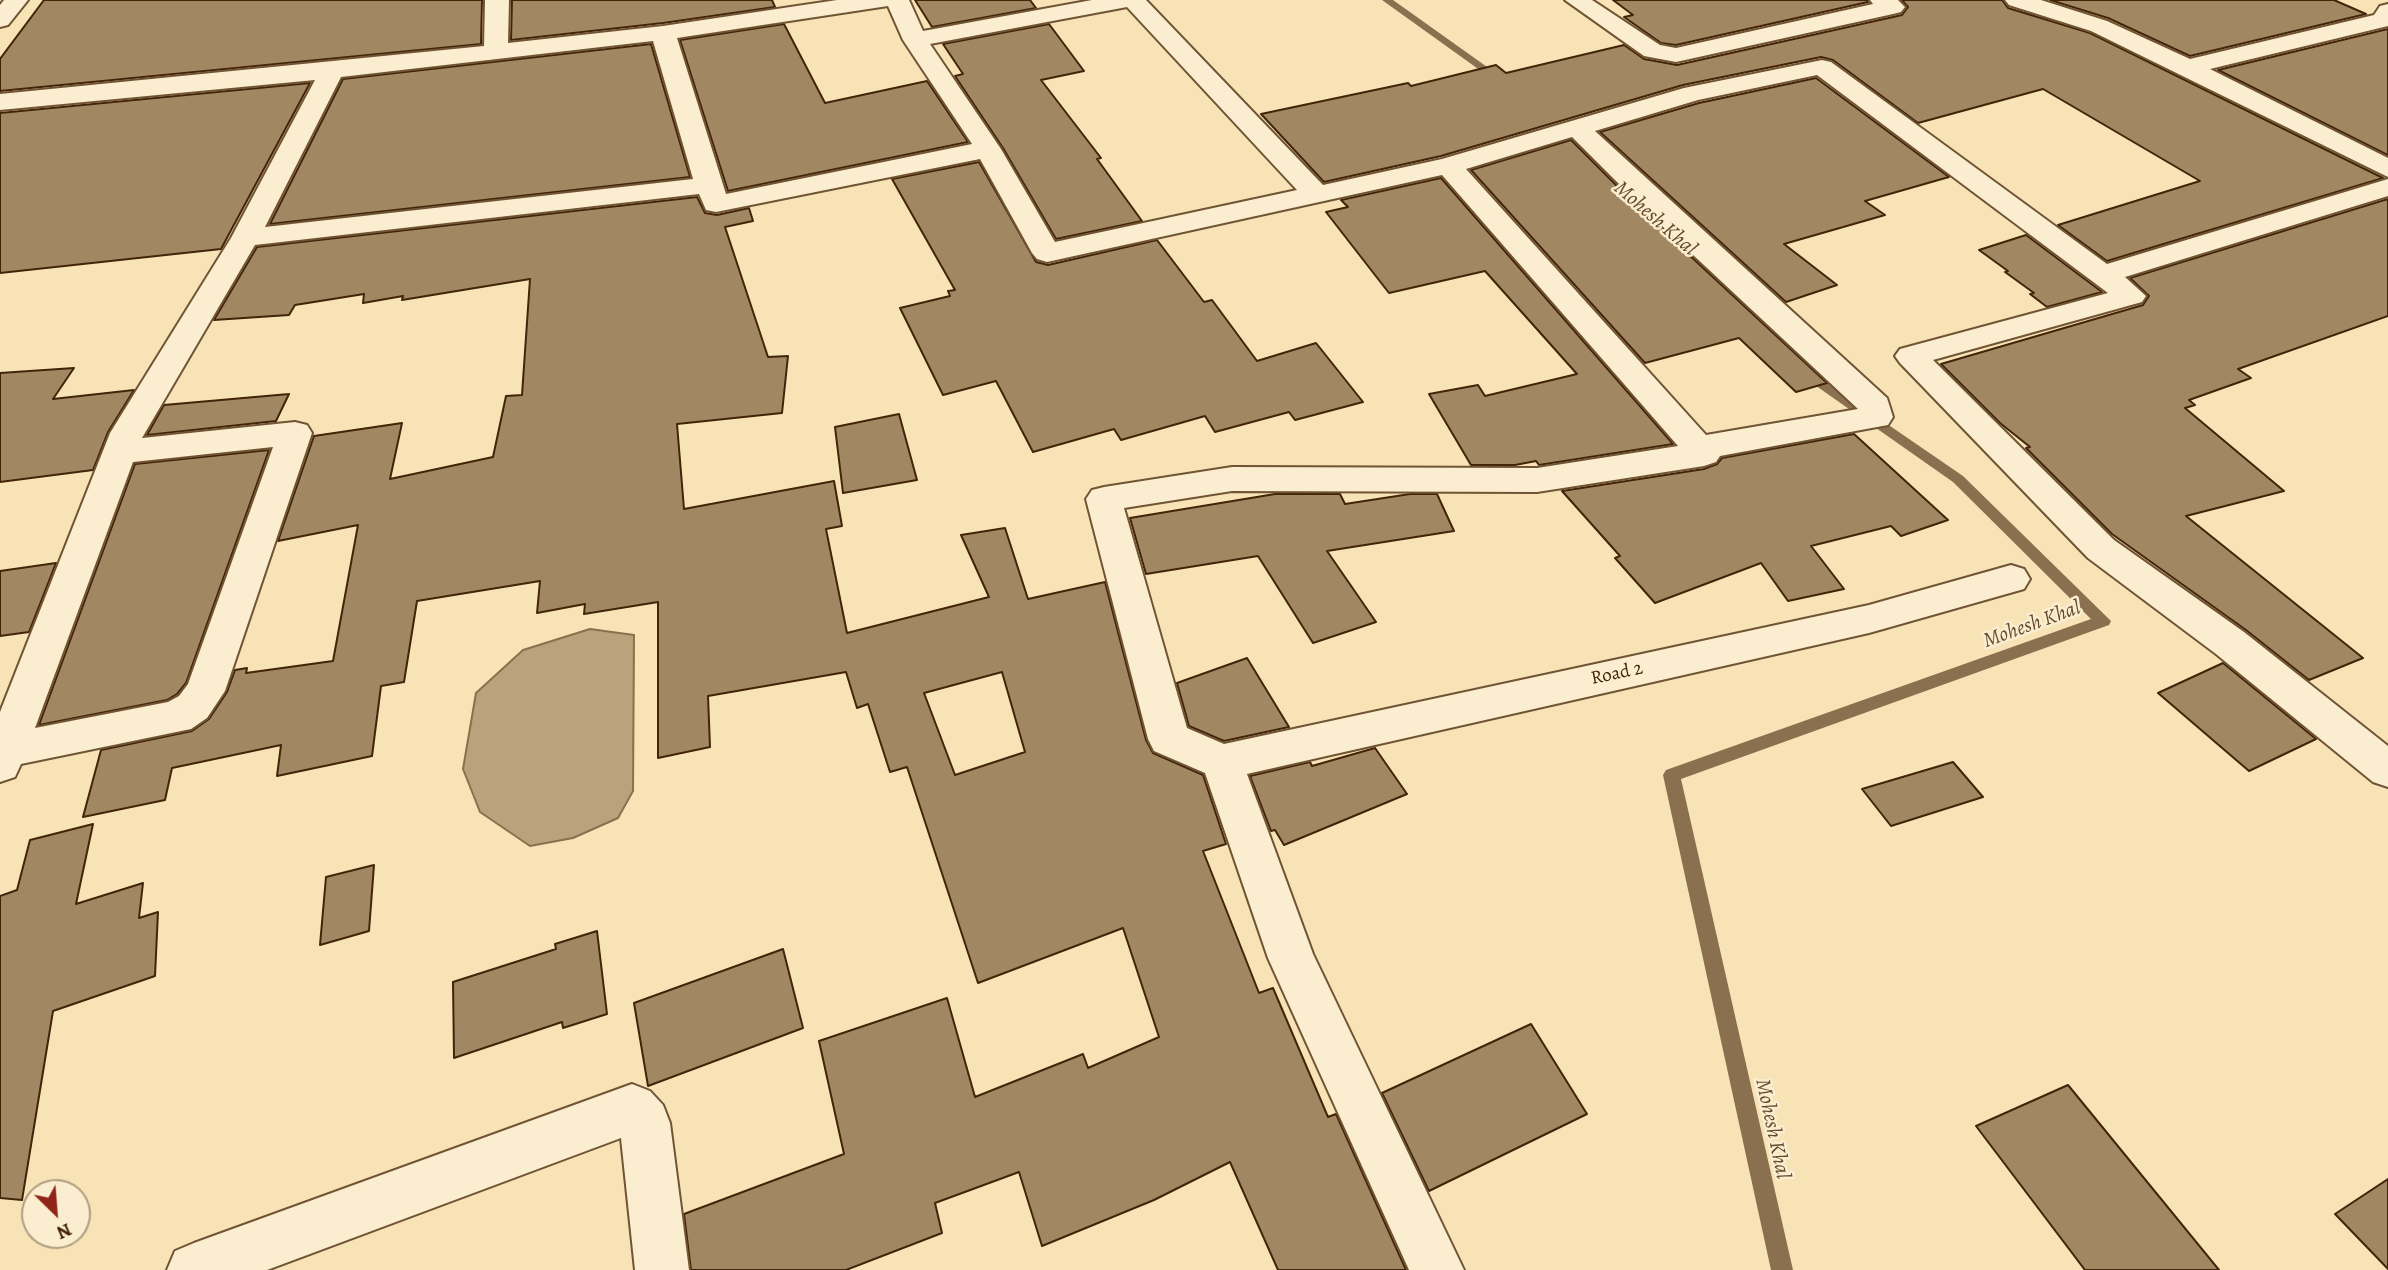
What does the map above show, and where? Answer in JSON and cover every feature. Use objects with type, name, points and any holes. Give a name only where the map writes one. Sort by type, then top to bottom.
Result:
[{"type":"street","points":[[0,20],[16,0]]},
{"type":"street","points":[[496,52],[497,0]]},
{"type":"street","points":[[0,102],[332,71],[663,33],[884,0]]},
{"type":"street","points":[[897,0],[915,40],[988,149],[1047,253],[1448,166],[1693,93],[1822,67],[2131,296],[1911,356],[2101,549],[2230,643],[2388,770]]},
{"type":"street","points":[[915,40],[1131,0],[1315,193]]},
{"type":"street","points":[[1577,0],[1653,51],[1676,55],[1893,7],[1882,0]]},
{"type":"street","points":[[2017,0],[2099,26],[2187,67],[2388,169]]},
{"type":"street","points":[[2187,67],[2383,20],[2388,11]]},
{"type":"street","points":[[663,33],[716,204],[988,149]]},
{"type":"street","points":[[3,757],[127,433],[245,238],[332,71]]},
{"type":"street","points":[[1576,127],[1656,205],[1875,406],[1876,417],[1698,448]]},
{"type":"street","points":[[1437,1270],[1291,958],[1222,762],[1168,739],[1104,499],[1232,479],[1537,480],[1704,454],[1448,166]]},
{"type":"street","points":[[245,238],[709,186]]},
{"type":"street","points":[[2101,275],[2388,187]]},
{"type":"street","points":[[3,757],[177,717],[193,707],[205,691],[295,433],[121,453]]},
{"type":"street","name":"Road 2","points":[[1222,762],[1869,619],[2011,579]]},
{"type":"street","points":[[194,1270],[632,1109],[645,1123],[662,1270]]},
{"type":"shaded area","points":[[590,629],[634,635],[633,791],[618,818],[573,838],[530,846],[480,812],[463,769],[476,693],[523,650]]},
{"type":"building","points":[[44,0],[482,0],[481,44],[0,91],[0,59]]},
{"type":"building","points":[[512,0],[772,0],[775,7],[511,40]]},
{"type":"building","points":[[915,0],[1030,0],[1036,8],[932,27]]},
{"type":"building","points":[[1613,0],[1868,2],[1676,45],[1661,43],[1624,17],[1633,15]]},
{"type":"building","points":[[1902,0],[2002,0],[2008,8],[2090,33],[2383,178],[2107,261],[2058,225],[2200,181],[2043,89],[1918,123],[1833,60],[1821,57],[1683,85],[1441,156],[1324,182],[1261,114],[1408,83],[1411,86],[1496,65],[1506,73],[1624,45],[1644,59],[1677,65],[1902,15],[1908,7]]},
{"type":"building","points":[[2050,0],[2334,0],[2366,14],[2190,56],[2108,18]]},
{"type":"building","points":[[784,24],[825,103],[927,81],[968,142],[728,191],[680,40]]},
{"type":"building","points":[[1049,24],[1084,71],[1041,80],[1101,158],[1097,159],[1142,221],[1056,239],[1003,148],[955,76],[963,74],[943,44]]},
{"type":"building","points":[[2388,29],[2388,155],[2218,70]]},
{"type":"building","points":[[651,44],[690,177],[270,224],[343,79]]},
{"type":"building","points":[[1816,78],[1949,177],[1865,201],[1885,215],[1784,244],[1837,285],[1786,302],[1600,132],[1699,103]]},
{"type":"building","points":[[310,83],[221,249],[0,273],[0,113]]},
{"type":"building","points":[[1571,140],[1644,213],[1827,383],[1796,392],[1739,338],[1645,363],[1471,170]]},
{"type":"building","points":[[979,162],[1036,262],[1048,265],[1157,240],[1204,302],[1212,300],[1257,361],[1316,343],[1363,402],[1295,420],[1289,412],[1215,432],[1205,416],[1121,440],[1114,429],[1033,452],[996,381],[943,395],[900,308],[950,296],[948,291],[955,290],[892,179]]},
{"type":"building","points":[[1441,178],[1673,444],[1539,465],[1536,461],[1515,465],[1471,465],[1429,394],[1478,385],[1485,396],[1577,374],[1485,271],[1389,293],[1326,212],[1348,207],[1341,200]]},
{"type":"building","points":[[697,197],[705,213],[717,215],[749,208],[753,221],[725,227],[768,357],[788,356],[782,413],[677,424],[684,509],[834,481],[842,526],[826,529],[847,633],[989,597],[961,535],[1005,528],[1028,599],[1105,582],[1146,740],[1153,753],[1203,775],[1226,844],[1203,851],[1259,993],[1273,988],[1328,1117],[1336,1114],[1406,1270],[1278,1270],[1230,1162],[1154,1200],[1042,1246],[1019,1172],[935,1203],[942,1233],[846,1270],[691,1270],[684,1214],[844,1154],[819,1041],[947,998],[975,1097],[1083,1054],[1088,1068],[1159,1037],[1123,928],[978,983],[907,767],[890,772],[868,704],[857,708],[846,672],[708,696],[710,747],[658,758],[658,602],[584,614],[585,604],[537,613],[540,581],[417,601],[404,682],[381,686],[372,756],[277,776],[281,745],[172,768],[165,800],[83,817],[101,750],[192,731],[209,719],[227,692],[235,670],[247,668],[246,673],[333,661],[358,525],[278,541],[314,436],[402,423],[390,479],[493,457],[506,396],[522,395],[530,279],[402,300],[403,296],[363,303],[364,294],[295,305],[289,315],[214,320],[257,247]],"holes":[[[1002,672],[1025,752],[955,775],[924,693]]]},
{"type":"building","points":[[2388,199],[2388,316],[2238,369],[2251,378],[2189,400],[2195,405],[2185,408],[2284,491],[2186,516],[2363,658],[2309,680],[2246,630],[2112,534],[2026,448],[2030,447],[2000,423],[1941,364],[2143,305],[2149,296],[2130,278]]},
{"type":"building","points":[[2026,235],[2102,292],[2047,307],[2030,294],[2034,293],[2005,272],[2008,271],[1979,250]]},
{"type":"building","points":[[74,368],[53,399],[134,390],[108,432],[93,470],[0,482],[0,373]]},
{"type":"building","points":[[289,394],[276,421],[147,435],[164,405]]},
{"type":"building","points":[[899,414],[917,480],[843,493],[835,427]]},
{"type":"building","points":[[1854,434],[1948,520],[1901,536],[1891,526],[1811,546],[1844,589],[1788,601],[1761,563],[1655,603],[1615,558],[1620,556],[1562,491],[1704,469],[1717,464],[1722,458]]},
{"type":"building","points":[[269,450],[186,683],[177,694],[167,700],[39,725],[135,464]]},
{"type":"building","points":[[1275,494],[1340,494],[1345,504],[1410,494],[1437,494],[1454,531],[1327,551],[1376,622],[1313,643],[1258,556],[1146,574],[1130,518]]},
{"type":"building","points":[[56,563],[29,632],[0,636],[0,571]]},
{"type":"building","points":[[1247,658],[1289,727],[1224,741],[1189,726],[1177,683]]},
{"type":"building","points":[[2223,663],[2316,739],[2249,771],[2158,693]]},
{"type":"building","points":[[1375,748],[1407,794],[1284,845],[1275,830],[1271,831],[1250,776],[1310,762],[1312,766]]},
{"type":"building","points":[[1953,762],[1983,797],[1891,826],[1862,789]]},
{"type":"building","points":[[93,824],[76,904],[143,883],[139,918],[158,912],[155,976],[53,1011],[25,1179],[21,1179],[21,1200],[0,1198],[0,896],[17,890],[30,840]]},
{"type":"building","points":[[374,865],[369,931],[320,945],[326,877]]},
{"type":"building","points":[[597,931],[607,1014],[563,1028],[562,1022],[454,1058],[453,982],[556,949],[555,944]]},
{"type":"building","points":[[783,949],[803,1028],[648,1086],[634,1003]]},
{"type":"building","points":[[1531,1024],[1587,1114],[1429,1191],[1382,1093]]},
{"type":"building","points":[[2068,1085],[2219,1270],[2085,1270],[1976,1126]]},
{"type":"building","points":[[2388,1179],[2388,1269],[2335,1214]]},
{"type":"waterway","name":"Mohesh Khal","points":[[1387,0],[1499,79]]},
{"type":"waterway","name":"Mohesh Khal","points":[[1782,1270],[1672,775],[2103,621],[1958,479],[1807,373]]}]
